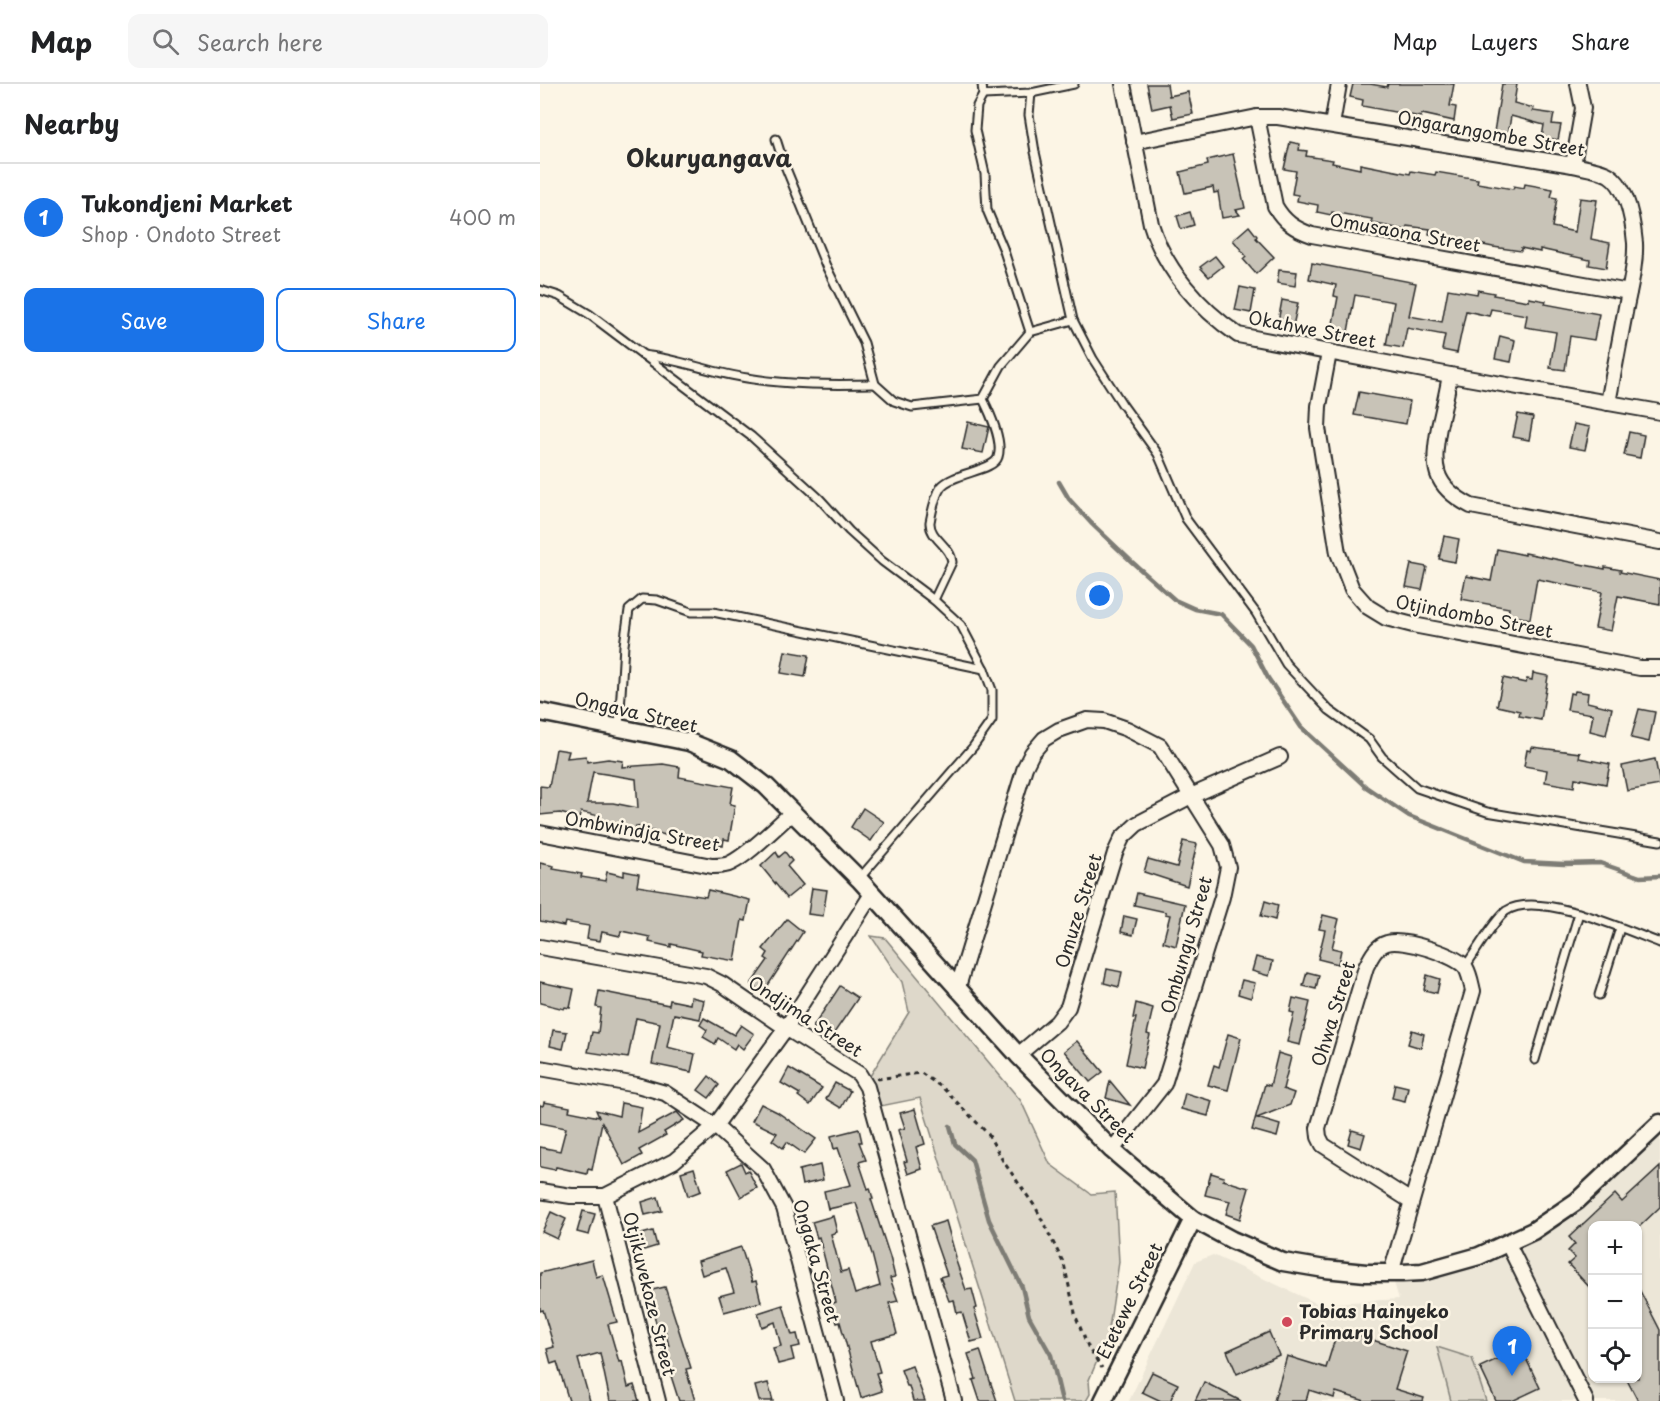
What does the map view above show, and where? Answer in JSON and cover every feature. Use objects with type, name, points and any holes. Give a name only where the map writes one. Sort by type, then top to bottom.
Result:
[{"type":"street","name":"Okahwe Street","points":[[1123,84],[1156,241],[1180,281],[1215,319],[1239,335],[1660,412]]},
{"type":"street","points":[[1332,125],[1339,84]]},
{"type":"street","points":[[1574,165],[1583,108],[1578,84]]},
{"type":"street","name":"Ongarangombe Street","points":[[1134,142],[1257,117],[1278,117],[1574,165],[1597,170],[1610,176],[1626,200],[1635,245],[1629,292],[1608,403]]},
{"type":"street","name":"Omusaona Street","points":[[1257,117],[1275,206],[1280,215],[1298,230],[1312,235],[1629,292]]},
{"type":"street","name":"Otjindombo Street","points":[[1329,352],[1319,406],[1318,428],[1338,554],[1352,589],[1368,607],[1386,618],[1413,625],[1640,668],[1660,668]]},
{"type":"street","points":[[1450,375],[1434,462],[1439,478],[1456,499],[1470,507],[1660,542]]},
{"type":"street","name":"Ongava Street","points":[[540,712],[689,742],[731,759],[766,786],[859,879],[957,990],[1112,1150],[1193,1219],[1232,1240],[1283,1262],[1325,1269],[1391,1273],[1431,1269],[1479,1256],[1508,1244],[1548,1222],[1577,1202],[1660,1123]]},
{"type":"street","name":"Ombungu Street","points":[[957,990],[1025,767],[1032,753],[1044,739],[1059,730],[1087,720],[1104,721],[1127,729],[1160,746],[1222,845],[1228,860],[1222,897],[1164,1084],[1112,1150]]},
{"type":"street","name":"Omuze Street","points":[[1018,1055],[1057,1022],[1068,1007],[1115,853],[1122,838],[1137,824],[1191,796],[1280,757]]},
{"type":"street","name":"Ombwindja Street","points":[[540,833],[722,866],[738,858],[792,813]]},
{"type":"street","points":[[540,1191],[571,1196],[605,1196],[674,1161],[715,1126],[786,1028],[872,894]]},
{"type":"street","name":"Ohwa Street","points":[[1411,1201],[1323,1145],[1318,1137],[1318,1128],[1371,955],[1388,942],[1411,945],[1445,954],[1457,959],[1465,967]]},
{"type":"street","name":"Ondjima Street","points":[[540,947],[706,976],[722,984],[859,1074],[867,1087],[954,1401]]},
{"type":"street","points":[[1391,1273],[1473,990],[1465,967]]},
{"type":"street","name":"Ongaka Street","points":[[540,1068],[637,1085],[665,1093],[715,1126],[763,1169],[784,1208],[836,1401]]},
{"type":"street","name":"Otjikuvekoze Street","points":[[605,1196],[658,1401]]},
{"type":"street","name":"Etetewe Street","points":[[1102,1401],[1193,1219]]},
{"type":"street","points":[[1508,1244],[1586,1401]]},
{"type":"lane","points":[[982,84],[983,95],[977,106],[975,130],[985,174],[987,210],[1003,248],[1030,332]]},
{"type":"lane","points":[[983,95],[1031,93],[1074,84]]},
{"type":"lane","points":[[1031,93],[1029,115],[1035,152],[1073,320],[1093,359],[1158,454],[1186,519],[1256,613],[1286,664],[1329,710],[1369,739],[1382,757],[1417,788],[1487,812],[1660,840]]},
{"type":"lane","points":[[776,139],[826,266],[864,344],[875,384],[894,401],[912,407],[983,399]]},
{"type":"lane","points":[[540,290],[559,296],[589,314],[752,437],[819,498],[849,531],[882,561],[934,600],[961,626],[984,669],[992,690],[992,720],[974,747],[859,879]]},
{"type":"lane","points":[[983,399],[1001,366],[1030,332],[1073,320]]},
{"type":"lane","points":[[642,355],[667,358],[745,378],[807,385],[875,384]]},
{"type":"lane","points":[[934,600],[951,562],[951,556],[932,533],[930,525],[933,506],[942,486],[952,479],[994,464],[998,458],[997,436],[983,399]]},
{"type":"lane","points":[[619,727],[624,645],[629,610],[642,599],[657,600],[691,612],[713,612],[984,669]]},
{"type":"lane","points":[[1465,967],[1503,913],[1521,904],[1569,910],[1660,943]]},
{"type":"lane","points":[[1534,1060],[1579,913]]},
{"type":"lane","points":[[1599,995],[1620,928]]},
{"type":"path","points":[[864,1081],[921,1073],[943,1088],[988,1134],[1003,1161],[1036,1208],[1049,1233],[1064,1264],[1076,1317],[1089,1349],[1112,1382]]},
{"type":"shaded area","points":[[871,936],[885,938],[1021,1101],[1050,1164],[1091,1194],[1115,1192],[1119,1262],[1108,1335],[1089,1380],[1090,1394],[1086,1401],[1015,1401],[920,1098],[881,1106],[870,1076],[909,1012],[902,982]]},
{"type":"shaded area","points":[[1660,1123],[1660,1401],[1486,1401],[1472,1358],[1437,1347],[1451,1401],[1129,1401],[1195,1262],[1213,1255],[1318,1304],[1399,1299],[1391,1273],[1422,1272],[1548,1222]]},
{"type":"shaded area","points":[[1437,1347],[1472,1358],[1486,1401],[1451,1401]]},
{"type":"building","points":[[1147,84],[1167,84],[1169,96],[1188,92],[1193,114],[1173,118],[1170,105],[1152,109]]},
{"type":"building","points":[[1353,84],[1387,87],[1388,84],[1454,84],[1450,106],[1456,107],[1454,121],[1362,106],[1363,100],[1350,97]]},
{"type":"building","points":[[1502,84],[1517,84],[1514,103],[1534,108],[1533,111],[1554,114],[1552,124],[1561,125],[1558,140],[1542,137],[1544,125],[1511,116],[1508,135],[1494,132]]},
{"type":"building","points":[[1290,142],[1300,144],[1299,150],[1307,151],[1306,156],[1333,160],[1332,163],[1360,169],[1360,164],[1410,174],[1411,171],[1435,175],[1436,172],[1478,179],[1477,183],[1513,189],[1514,186],[1524,188],[1525,184],[1553,189],[1551,197],[1557,198],[1552,227],[1575,232],[1580,198],[1597,200],[1591,239],[1610,243],[1606,268],[1589,265],[1590,260],[1540,249],[1540,252],[1521,248],[1521,251],[1493,247],[1429,234],[1430,229],[1407,226],[1406,230],[1371,223],[1372,219],[1332,212],[1331,215],[1317,212],[1318,205],[1297,201],[1298,195],[1292,194],[1296,171],[1284,169]]},
{"type":"building","points":[[1233,154],[1245,208],[1236,210],[1240,215],[1222,218],[1218,192],[1214,193],[1213,187],[1185,193],[1180,172],[1208,165],[1207,160]]},
{"type":"building","points":[[1190,212],[1194,225],[1181,229],[1177,216]]},
{"type":"building","points":[[1249,226],[1257,236],[1256,238],[1274,257],[1256,274],[1243,259],[1246,256],[1233,240]]},
{"type":"building","points":[[1215,256],[1223,266],[1209,277],[1200,267]]},
{"type":"building","points":[[1312,263],[1416,283],[1409,316],[1442,322],[1448,289],[1477,294],[1478,290],[1529,301],[1529,298],[1546,301],[1545,304],[1599,314],[1594,340],[1570,336],[1565,370],[1550,368],[1556,332],[1525,327],[1527,315],[1491,309],[1489,316],[1466,311],[1457,353],[1442,350],[1445,335],[1407,328],[1403,348],[1386,345],[1394,302],[1355,295],[1347,337],[1331,334],[1338,297],[1334,296],[1336,285],[1309,279]]},
{"type":"building","points":[[1279,270],[1297,272],[1295,286],[1277,283]]},
{"type":"building","points":[[1240,287],[1255,290],[1251,313],[1235,310]]},
{"type":"building","points":[[1282,300],[1298,303],[1293,326],[1278,322]]},
{"type":"building","points":[[1500,336],[1515,340],[1511,362],[1495,359]]},
{"type":"building","points":[[1359,392],[1410,401],[1406,424],[1354,415]]},
{"type":"building","points":[[1518,414],[1533,417],[1529,440],[1513,437]]},
{"type":"building","points":[[968,422],[989,427],[983,453],[962,449]]},
{"type":"building","points":[[1574,424],[1590,427],[1585,450],[1569,447]]},
{"type":"building","points":[[1629,432],[1644,435],[1640,458],[1624,455]]},
{"type":"building","points":[[1444,536],[1459,539],[1455,562],[1439,559]]},
{"type":"building","points":[[1497,549],[1621,570],[1620,572],[1660,580],[1660,604],[1618,596],[1611,631],[1595,628],[1602,592],[1537,579],[1530,619],[1508,615],[1509,608],[1461,599],[1466,576],[1491,581]]},
{"type":"building","points":[[1411,564],[1427,567],[1422,590],[1406,587]]},
{"type":"building","points":[[785,651],[809,655],[805,677],[781,673]]},
{"type":"building","points":[[1533,673],[1548,676],[1541,720],[1519,716],[1520,711],[1497,706],[1503,678],[1526,683],[1527,679],[1532,680]]},
{"type":"building","points":[[1575,691],[1588,693],[1587,702],[1612,708],[1606,735],[1590,731],[1593,714],[1567,710],[1570,693],[1574,694]]},
{"type":"building","points":[[1639,709],[1655,712],[1649,742],[1631,738]]},
{"type":"building","points":[[1532,747],[1580,753],[1579,758],[1610,764],[1606,784],[1575,778],[1574,787],[1545,782],[1547,770],[1524,766],[1527,750],[1531,751]]},
{"type":"building","points":[[556,749],[569,751],[567,758],[586,756],[587,762],[608,759],[623,761],[622,767],[663,764],[680,767],[679,777],[733,787],[730,804],[735,805],[729,840],[724,839],[723,846],[668,836],[636,826],[635,831],[601,828],[600,816],[581,812],[579,818],[560,813],[540,815],[540,786],[549,787]],"holes":[[[593,772],[636,779],[638,808],[613,803],[587,803]]]},
{"type":"building","points":[[1655,759],[1660,785],[1627,791],[1622,766]]},
{"type":"building","points":[[863,808],[884,822],[871,841],[851,827]]},
{"type":"building","points":[[1183,841],[1197,844],[1187,886],[1144,872],[1148,859],[1177,867]]},
{"type":"building","points":[[776,852],[779,857],[785,852],[792,861],[787,866],[803,885],[787,898],[761,866]]},
{"type":"building","points":[[540,863],[554,866],[553,869],[582,874],[581,877],[605,881],[607,872],[624,876],[624,871],[639,874],[637,886],[706,897],[708,890],[750,900],[746,921],[742,920],[735,961],[701,955],[702,951],[671,944],[671,947],[649,942],[650,937],[621,931],[620,936],[602,932],[600,941],[587,939],[589,926],[565,922],[564,926],[540,921]]},
{"type":"building","points":[[812,888],[827,890],[823,916],[808,914]]},
{"type":"building","points":[[1137,893],[1185,904],[1176,946],[1163,942],[1170,915],[1165,914],[1166,912],[1134,905]]},
{"type":"building","points":[[1265,901],[1278,905],[1275,920],[1261,916]]},
{"type":"building","points":[[1323,915],[1339,919],[1332,948],[1341,950],[1338,964],[1318,959],[1325,930],[1319,929]]},
{"type":"building","points":[[1124,916],[1137,919],[1133,935],[1121,932]]},
{"type":"building","points":[[787,919],[803,932],[763,993],[751,984],[768,960],[765,958],[768,953],[763,949]]},
{"type":"building","points":[[1256,957],[1273,961],[1269,976],[1252,971]]},
{"type":"building","points":[[1107,969],[1122,972],[1119,987],[1104,983]]},
{"type":"building","points":[[1307,972],[1319,975],[1316,989],[1303,986]]},
{"type":"building","points":[[1427,975],[1440,979],[1437,993],[1424,990]]},
{"type":"building","points":[[1242,980],[1255,983],[1251,998],[1238,994]]},
{"type":"building","points":[[540,982],[574,989],[570,1008],[565,1007],[564,1009],[540,1003]]},
{"type":"building","points":[[840,986],[858,998],[830,1039],[813,1027]]},
{"type":"building","points":[[599,991],[669,1005],[670,1000],[690,1004],[691,997],[704,1000],[700,1019],[674,1014],[667,1047],[695,1054],[691,1072],[652,1064],[660,1023],[636,1018],[628,1058],[588,1052],[592,1032],[598,1033],[601,1008],[596,1007]]},
{"type":"building","points":[[1293,998],[1310,1002],[1300,1045],[1287,1042],[1294,1013],[1290,1012]]},
{"type":"building","points":[[1136,1003],[1153,1008],[1147,1034],[1150,1035],[1142,1068],[1126,1064],[1136,1018],[1133,1018]]},
{"type":"building","points":[[704,1018],[734,1035],[741,1025],[754,1034],[743,1049],[737,1044],[734,1049],[718,1038],[715,1044],[703,1037],[707,1030],[700,1025]]},
{"type":"building","points":[[553,1030],[567,1032],[563,1049],[550,1046]]},
{"type":"building","points":[[1412,1030],[1424,1034],[1421,1048],[1408,1044]]},
{"type":"building","points":[[1228,1034],[1241,1038],[1228,1090],[1208,1085],[1214,1065],[1219,1067]]},
{"type":"building","points":[[1077,1041],[1103,1072],[1090,1082],[1064,1051]]},
{"type":"building","points":[[1278,1053],[1291,1057],[1283,1089],[1294,1093],[1290,1105],[1257,1118],[1280,1125],[1277,1137],[1252,1130],[1265,1084],[1270,1086]]},
{"type":"building","points":[[789,1068],[822,1088],[810,1105],[798,1096],[800,1094],[781,1083]]},
{"type":"building","points":[[709,1076],[719,1085],[709,1098],[698,1090]]},
{"type":"building","points":[[1110,1081],[1130,1105],[1106,1098]]},
{"type":"building","points":[[835,1083],[850,1091],[841,1108],[826,1099]]},
{"type":"building","points":[[1395,1084],[1408,1087],[1405,1101],[1392,1098]]},
{"type":"building","points":[[1185,1093],[1212,1101],[1208,1116],[1181,1109]]},
{"type":"building","points":[[544,1102],[570,1107],[569,1111],[599,1117],[596,1110],[619,1116],[621,1103],[642,1107],[638,1133],[677,1112],[684,1120],[664,1132],[666,1135],[639,1150],[642,1155],[624,1165],[602,1122],[592,1170],[588,1169],[587,1174],[556,1167],[555,1170],[540,1167],[540,1147],[560,1151],[566,1128],[540,1123],[540,1105],[543,1106]]},
{"type":"building","points":[[761,1104],[777,1112],[816,1139],[804,1154],[787,1142],[783,1148],[772,1140],[777,1133],[752,1121]]},
{"type":"building","points":[[915,1109],[925,1144],[916,1147],[922,1169],[908,1174],[904,1162],[907,1161],[898,1130],[905,1128],[900,1113]]},
{"type":"building","points":[[859,1129],[862,1142],[859,1142],[866,1160],[859,1162],[868,1189],[870,1188],[873,1199],[871,1199],[890,1257],[895,1277],[890,1278],[898,1301],[889,1303],[897,1334],[871,1341],[880,1372],[876,1373],[882,1391],[861,1398],[840,1322],[837,1323],[831,1304],[836,1302],[819,1237],[817,1238],[812,1222],[833,1216],[837,1232],[831,1234],[841,1272],[848,1270],[855,1294],[880,1286],[856,1203],[828,1209],[824,1191],[851,1185],[838,1148],[834,1149],[831,1136]]},
{"type":"building","points":[[1352,1130],[1365,1134],[1361,1148],[1348,1144]]},
{"type":"building","points":[[741,1163],[745,1172],[748,1170],[757,1188],[741,1197],[727,1170]]},
{"type":"building","points":[[820,1165],[823,1180],[802,1185],[799,1170]]},
{"type":"building","points":[[1660,1167],[1660,1207],[1642,1224],[1642,1221],[1588,1221],[1588,1286],[1568,1264],[1575,1258],[1568,1251],[1575,1244],[1569,1237],[1615,1194],[1622,1202]]},
{"type":"building","points":[[694,1168],[701,1191],[688,1196],[681,1172]]},
{"type":"building","points":[[1211,1173],[1224,1177],[1223,1180],[1249,1188],[1240,1219],[1226,1214],[1230,1201],[1205,1195]]},
{"type":"building","points":[[658,1197],[662,1211],[645,1215],[642,1202]]},
{"type":"building","points":[[583,1211],[595,1214],[589,1235],[577,1232]]},
{"type":"building","points":[[551,1212],[566,1219],[557,1239],[542,1232]]},
{"type":"building","points":[[946,1221],[966,1290],[972,1289],[977,1308],[974,1309],[983,1339],[971,1342],[962,1312],[957,1313],[954,1300],[949,1301],[940,1277],[947,1275],[930,1226]]},
{"type":"building","points":[[653,1231],[657,1246],[644,1250],[634,1247],[631,1237]]},
{"type":"building","points":[[741,1247],[752,1282],[756,1281],[761,1302],[724,1312],[719,1296],[734,1292],[726,1268],[702,1275],[698,1261]]},
{"type":"building","points":[[592,1260],[596,1277],[603,1275],[617,1322],[608,1324],[619,1362],[622,1361],[628,1387],[634,1385],[639,1401],[610,1401],[600,1353],[578,1359],[590,1401],[569,1401],[557,1362],[551,1364],[547,1349],[554,1347],[543,1310],[540,1311],[540,1273]]},
{"type":"building","points":[[665,1287],[691,1368],[686,1369],[695,1401],[679,1401],[662,1348],[669,1346],[663,1322],[656,1323],[648,1291]]},
{"type":"building","points":[[1642,1295],[1660,1330],[1660,1401],[1638,1401],[1629,1383],[1642,1383]]},
{"type":"building","points":[[783,1305],[792,1335],[797,1334],[800,1346],[791,1348],[794,1360],[778,1364],[773,1348],[781,1346],[775,1322],[762,1327],[758,1313]]},
{"type":"building","points":[[1338,1329],[1407,1351],[1395,1389],[1424,1398],[1423,1401],[1365,1401],[1336,1392],[1334,1398],[1309,1390],[1306,1401],[1274,1401],[1287,1356],[1326,1368]]},
{"type":"building","points":[[1269,1332],[1279,1355],[1237,1374],[1227,1351]]},
{"type":"building","points":[[1521,1348],[1540,1388],[1512,1401],[1496,1401],[1480,1367]]},
{"type":"building","points":[[980,1350],[997,1401],[980,1401],[973,1380],[976,1379],[968,1354]]},
{"type":"building","points":[[912,1366],[925,1401],[913,1401],[901,1370]]},
{"type":"building","points":[[1152,1372],[1178,1384],[1170,1401],[1161,1401],[1142,1392]]},
{"type":"building","points":[[1204,1382],[1241,1401],[1195,1401]]},
{"type":"building","points":[[768,1383],[773,1401],[759,1401],[755,1386]]},
{"type":"waterway","points":[[1059,482],[1069,499],[1091,523],[1175,600],[1195,609],[1221,614],[1251,645],[1268,678],[1301,727],[1366,787],[1409,816],[1524,862],[1600,863],[1640,877],[1660,876]]},
{"type":"waterway","points":[[950,1126],[955,1144],[972,1160],[989,1220],[1022,1287],[1029,1316],[1051,1355],[1062,1401]]},
{"type":"place","name":"Tobias Hainyeko Primary School","points":[[1287,1322]]},
{"type":"place","name":"Tukondjeni Market","points":[[1512,1376]]},
{"type":"district","name":"Okuryangava","points":[[709,159]]}]
